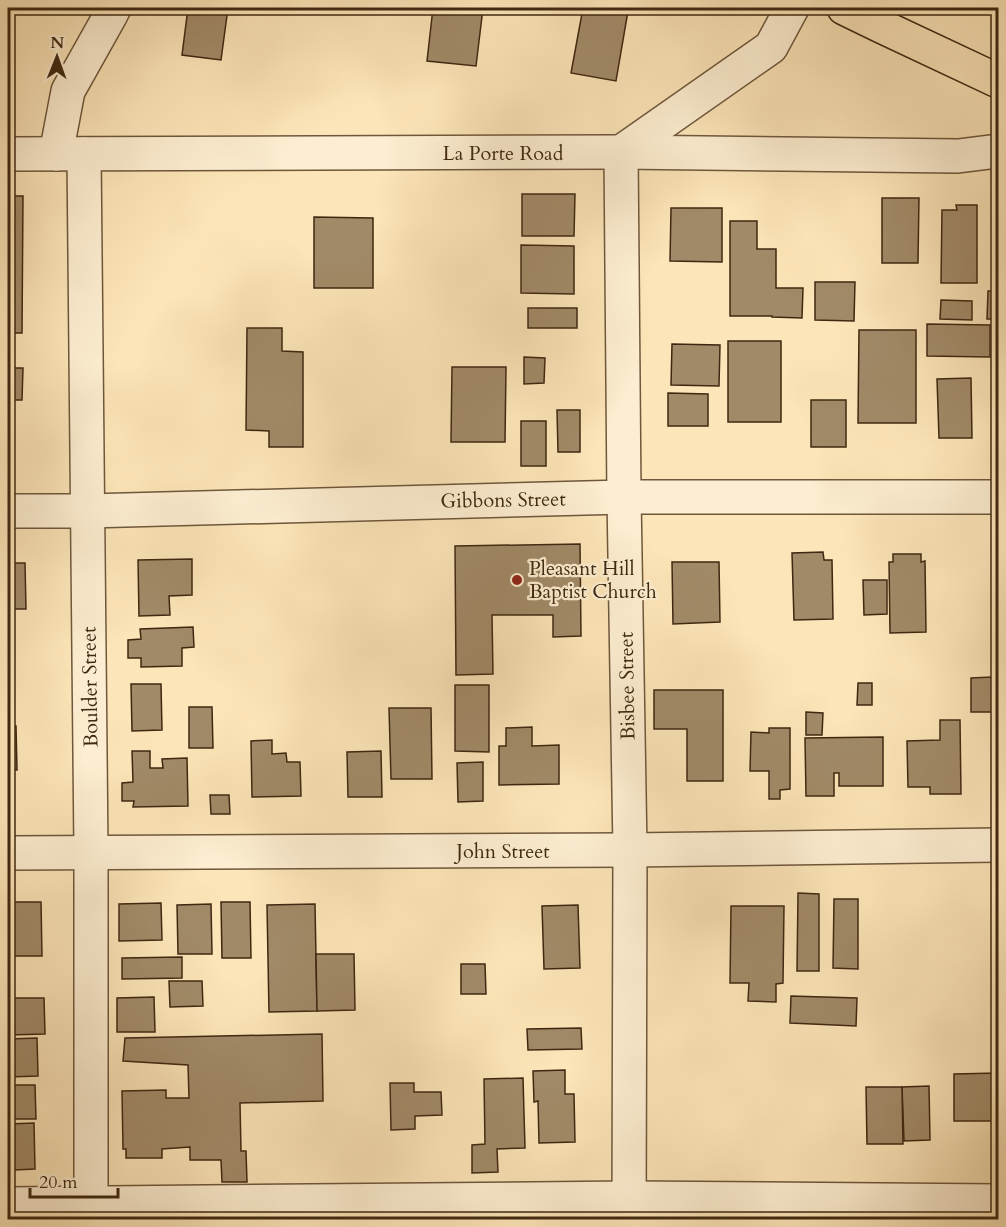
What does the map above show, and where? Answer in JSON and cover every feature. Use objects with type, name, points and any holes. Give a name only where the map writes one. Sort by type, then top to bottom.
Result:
[{"type":"main road","points":[[844,8],[999,81]]},
{"type":"street","name":"Boulder Street","points":[[90,1211],[91,852],[88,511],[68,91],[114,8]]},
{"type":"street","points":[[621,152],[771,47],[792,8]]},
{"type":"street","name":"La Porte Road","points":[[8,154],[621,152],[958,156],[999,151]]},
{"type":"street","name":"Bisbee Street","points":[[621,152],[630,850],[629,1209]]},
{"type":"street","name":"Gibbons Street","points":[[8,511],[88,511],[624,497],[999,497]]},
{"type":"street","name":"John Street","points":[[8,853],[630,850],[999,845]]},
{"type":"street","points":[[8,1204],[90,1211],[629,1209],[999,1201]]},
{"type":"building","points":[[188,8],[228,8],[221,60],[182,55]]},
{"type":"building","points":[[433,8],[483,8],[476,66],[427,61]]},
{"type":"building","points":[[583,8],[611,8],[628,11],[616,81],[571,73]]},
{"type":"building","points":[[522,194],[575,194],[574,236],[522,236]]},
{"type":"building","points":[[8,196],[23,196],[22,333],[8,333]]},
{"type":"building","points":[[882,198],[919,198],[918,263],[882,263]]},
{"type":"building","points":[[956,205],[977,205],[977,283],[941,283],[942,210],[957,210]]},
{"type":"building","points":[[671,208],[722,208],[722,262],[670,261]]},
{"type":"building","points":[[314,217],[373,218],[373,288],[314,288]]},
{"type":"building","points":[[730,221],[757,221],[757,249],[776,249],[776,288],[803,288],[802,318],[730,316]]},
{"type":"building","points":[[521,245],[574,246],[574,294],[521,293]]},
{"type":"building","points":[[815,282],[855,282],[854,321],[815,320]]},
{"type":"building","points":[[988,291],[998,291],[998,319],[987,319]]},
{"type":"building","points":[[941,300],[972,301],[972,320],[940,319]]},
{"type":"building","points":[[528,308],[577,308],[577,328],[528,328]]},
{"type":"building","points":[[927,324],[990,325],[990,357],[927,356]]},
{"type":"building","points":[[247,328],[282,328],[282,351],[303,352],[303,447],[269,447],[269,431],[246,430]]},
{"type":"building","points":[[859,330],[916,330],[916,423],[858,423]]},
{"type":"building","points":[[728,341],[781,341],[781,422],[728,422]]},
{"type":"building","points":[[672,344],[720,345],[719,386],[671,385]]},
{"type":"building","points":[[524,357],[545,358],[544,383],[524,384]]},
{"type":"building","points":[[452,367],[506,367],[505,442],[451,442]]},
{"type":"building","points":[[8,368],[23,368],[22,400],[8,400]]},
{"type":"building","points":[[971,378],[972,438],[939,438],[937,379]]},
{"type":"building","points":[[668,393],[708,394],[708,426],[668,426]]},
{"type":"building","points":[[811,400],[846,400],[846,447],[811,447]]},
{"type":"building","points":[[557,410],[580,410],[580,452],[558,452]]},
{"type":"building","points":[[521,421],[546,421],[546,466],[521,466]]},
{"type":"building","name":"Pleasant Hill Baptist Church","points":[[580,544],[581,636],[553,637],[553,615],[492,615],[493,674],[456,675],[455,546]]},
{"type":"building","points":[[823,552],[824,560],[832,560],[833,619],[794,620],[792,553]]},
{"type":"building","points":[[893,554],[921,554],[921,562],[925,561],[926,632],[890,633],[889,562],[893,562]]},
{"type":"building","points":[[192,559],[192,595],[169,596],[170,615],[139,616],[138,560]]},
{"type":"building","points":[[672,562],[719,562],[720,622],[673,624]]},
{"type":"building","points":[[8,563],[25,563],[26,609],[8,609]]},
{"type":"building","points":[[863,580],[887,580],[887,614],[864,615]]},
{"type":"building","points":[[193,627],[194,647],[182,648],[182,666],[141,667],[141,658],[128,658],[128,640],[141,639],[140,629]]},
{"type":"building","points":[[992,677],[992,712],[971,712],[971,678]]},
{"type":"building","points":[[858,683],[872,683],[872,705],[857,705]]},
{"type":"building","points":[[131,684],[161,684],[162,730],[132,731]]},
{"type":"building","points":[[455,685],[489,685],[489,752],[455,751]]},
{"type":"building","points":[[654,690],[723,690],[723,781],[687,781],[687,729],[654,729]]},
{"type":"building","points":[[189,707],[212,707],[213,748],[189,748]]},
{"type":"building","points":[[389,708],[431,708],[432,779],[391,779]]},
{"type":"building","points":[[806,712],[823,713],[822,735],[806,735]]},
{"type":"building","points":[[940,720],[960,720],[961,794],[930,794],[930,787],[908,787],[907,741],[940,740]]},
{"type":"building","points":[[8,725],[16,726],[17,770],[8,770]]},
{"type":"building","points":[[532,727],[532,746],[559,745],[559,784],[499,785],[499,746],[506,746],[506,728]]},
{"type":"building","points":[[769,728],[790,728],[790,789],[780,790],[780,799],[769,799],[769,771],[750,771],[751,732],[769,733]]},
{"type":"building","points":[[883,737],[883,786],[839,786],[839,773],[834,773],[834,796],[806,796],[805,738]]},
{"type":"building","points":[[272,740],[272,754],[286,753],[287,762],[300,762],[301,796],[252,797],[251,741]]},
{"type":"building","points":[[132,751],[150,751],[150,768],[163,768],[162,759],[187,758],[188,806],[133,807],[134,801],[122,801],[122,783],[133,782]]},
{"type":"building","points":[[381,751],[382,797],[348,797],[347,752]]},
{"type":"building","points":[[483,762],[483,801],[458,802],[457,763]]},
{"type":"building","points":[[210,795],[229,795],[230,814],[211,814]]},
{"type":"building","points":[[798,893],[819,894],[819,971],[797,971]]},
{"type":"building","points":[[834,899],[858,899],[858,969],[833,968]]},
{"type":"building","points":[[11,902],[41,902],[42,956],[11,956]]},
{"type":"building","points":[[221,902],[250,902],[251,958],[222,958]]},
{"type":"building","points":[[161,903],[162,940],[119,941],[119,904]]},
{"type":"building","points":[[211,904],[212,954],[178,954],[177,905]]},
{"type":"building","points":[[315,904],[317,1011],[269,1012],[267,905]]},
{"type":"building","points":[[578,905],[580,968],[544,969],[542,906]]},
{"type":"building","points":[[731,906],[784,906],[783,983],[776,984],[776,1002],[748,1001],[749,983],[730,983]]},
{"type":"building","points":[[316,954],[354,954],[355,1010],[317,1011]]},
{"type":"building","points":[[182,957],[182,978],[122,979],[122,958]]},
{"type":"building","points":[[461,964],[485,964],[486,994],[461,994]]},
{"type":"building","points":[[169,981],[202,981],[203,1006],[170,1007]]},
{"type":"building","points":[[791,996],[857,998],[856,1026],[790,1023]]},
{"type":"building","points":[[154,997],[155,1032],[117,1032],[117,998]]},
{"type":"building","points":[[8,998],[44,998],[45,1034],[8,1035]]},
{"type":"building","points":[[581,1028],[582,1049],[528,1050],[527,1029]]},
{"type":"building","points":[[322,1034],[323,1101],[240,1103],[241,1151],[246,1151],[247,1182],[222,1182],[221,1160],[190,1160],[190,1147],[162,1149],[162,1158],[126,1158],[126,1149],[123,1149],[122,1091],[166,1090],[166,1098],[189,1098],[188,1065],[123,1061],[125,1038]]},
{"type":"building","points":[[37,1038],[38,1076],[8,1077],[8,1039]]},
{"type":"building","points":[[565,1070],[565,1094],[574,1094],[575,1142],[539,1143],[538,1101],[534,1102],[533,1071]]},
{"type":"building","points":[[998,1073],[998,1121],[954,1121],[954,1074]]},
{"type":"building","points":[[523,1078],[525,1148],[497,1149],[498,1172],[472,1173],[472,1145],[485,1144],[484,1079]]},
{"type":"building","points":[[390,1083],[414,1083],[414,1092],[441,1092],[442,1115],[415,1116],[415,1129],[391,1130]]},
{"type":"building","points":[[8,1085],[35,1085],[36,1119],[8,1119]]},
{"type":"building","points":[[929,1086],[930,1140],[904,1141],[902,1087]]},
{"type":"building","points":[[866,1087],[902,1087],[903,1144],[867,1144]]},
{"type":"building","points":[[34,1123],[35,1169],[14,1170],[14,1158],[8,1158],[8,1124]]},
{"type":"place","name":"Pleasant Hill Baptist Church","points":[[517,580]]}]
